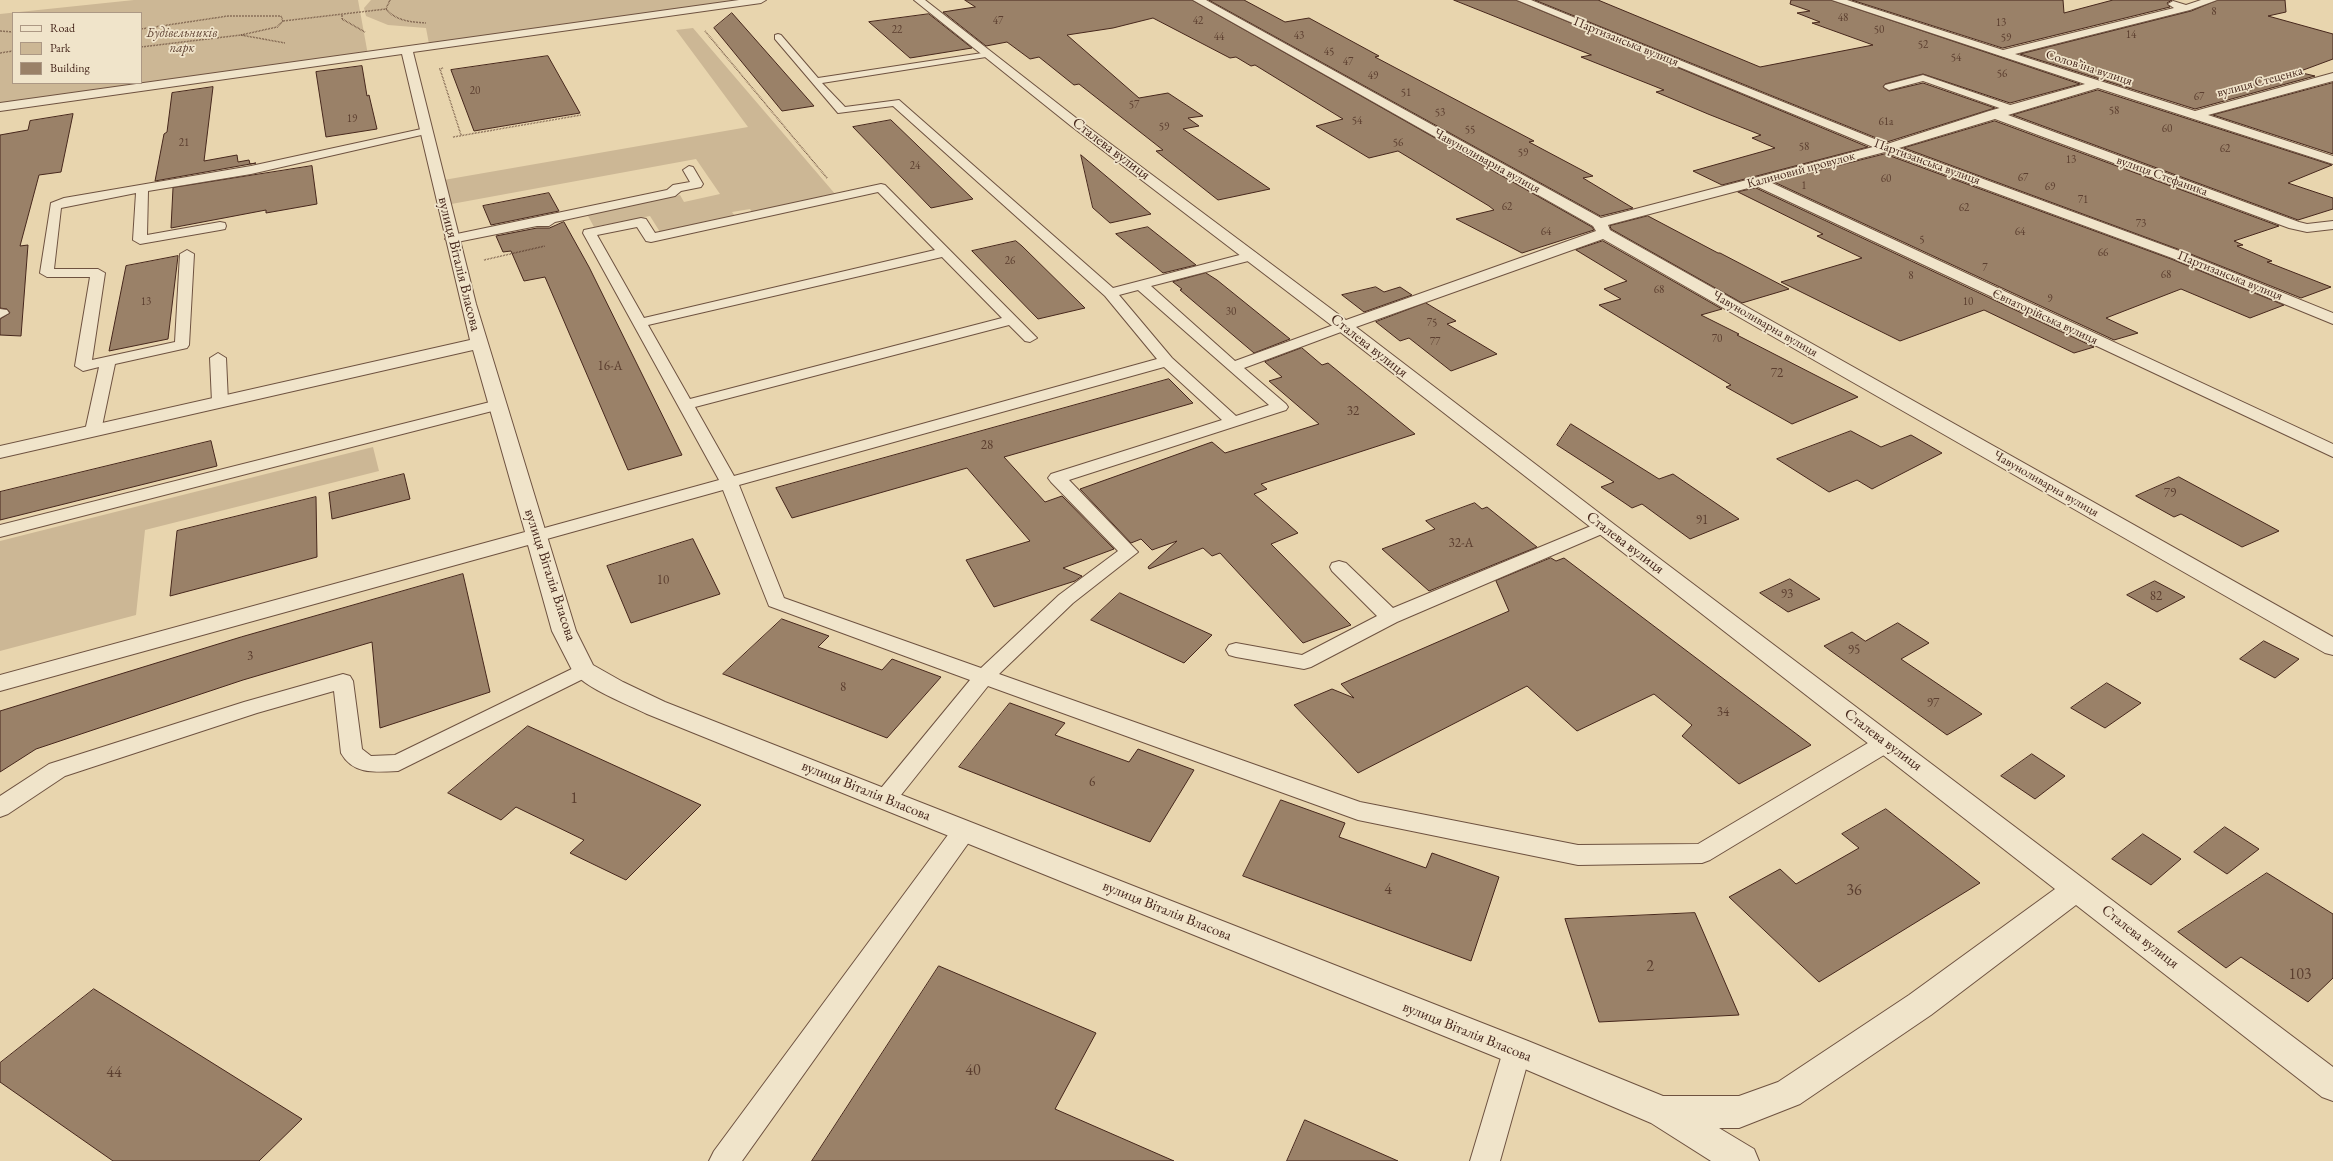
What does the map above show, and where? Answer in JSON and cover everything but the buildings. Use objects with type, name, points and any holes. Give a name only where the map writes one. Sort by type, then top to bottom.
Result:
[{"type":"street","points":[[0,107],[761,0]]},
{"type":"street","name":"Сталева вулиця","points":[[919,0],[986,54],[1344,326],[1603,527],[2077,888],[2333,1086]]},
{"type":"street","name":"Чавуноливарна вулиця","points":[[1198,0],[1602,228],[2333,647]]},
{"type":"street","name":"Партизанська вулиця","points":[[1522,0],[1886,148],[2176,255],[2333,319]]},
{"type":"street","name":"Соловʼїна вулиця","points":[[1837,0],[2095,85],[2333,160]]},
{"type":"street","points":[[2001,54],[2186,8],[2212,0]]},
{"type":"street","points":[[2165,2],[2186,8]]},
{"type":"street","name":"вулиця Віталія Власова","points":[[407,50],[458,265],[479,343],[564,631],[584,670],[614,688],[656,708],[1517,1051],[1663,1112],[1742,1161]]},
{"type":"street","name":"вулиця Стеценка","points":[[2194,116],[2333,77]]},
{"type":"street","name":"Калиновий провулок","points":[[1344,326],[1602,228],[1758,182],[1886,148],[1993,114],[2095,85]]},
{"type":"street","name":"вулиця Стефаника","points":[[1993,114],[2294,225],[2307,228],[2333,225]]},
{"type":"street","name":"Євпаторійська вулиця","points":[[1758,182],[2333,451]]},
{"type":"street","points":[[0,452],[479,343]]},
{"type":"street","points":[[0,683],[536,536]]},
{"type":"street","points":[[1663,1112],[1739,1112],[1789,1093],[1920,1005],[2077,888]]},
{"type":"lane","points":[[778,37],[842,112],[895,102],[1110,293],[1167,361],[1233,422]]},
{"type":"lane","points":[[815,81],[986,54]]},
{"type":"lane","points":[[1889,87],[1923,78],[2012,109]]},
{"type":"lane","points":[[187,254],[182,346],[83,366],[98,274],[47,273],[55,206],[64,202],[251,170],[428,136]]},
{"type":"lane","points":[[452,239],[671,193],[677,188],[697,184],[689,170]]},
{"type":"lane","points":[[590,235],[641,222],[651,238],[881,188],[1030,338]]},
{"type":"lane","points":[[142,189],[140,240],[220,226]]},
{"type":"lane","points":[[537,222],[560,222],[576,226],[590,235],[729,482],[776,602],[1358,811],[1578,855],[1702,853],[1886,743]]},
{"type":"lane","points":[[639,323],[944,252]]},
{"type":"lane","points":[[1110,293],[1251,256]]},
{"type":"lane","points":[[885,799],[984,677],[1066,599],[1129,552],[1057,478],[1280,407],[1141,285]]},
{"type":"lane","points":[[686,405],[1012,320]]},
{"type":"lane","points":[[1233,367],[1344,326]]},
{"type":"lane","points":[[218,358],[220,402]]},
{"type":"lane","points":[[93,431],[108,360]]},
{"type":"lane","points":[[536,536],[1167,361]]},
{"type":"lane","points":[[0,531],[498,405]]},
{"type":"lane","points":[[1236,650],[1304,662],[1390,617],[1603,527]]},
{"type":"lane","points":[[1339,567],[1390,617]]},
{"type":"lane","points":[[0,808],[57,770],[251,707],[343,681],[352,753],[367,764],[398,763],[584,670]]},
{"type":"lane","points":[[724,1161],[964,831]]},
{"type":"lane","points":[[1485,1161],[1517,1051]]},
{"type":"path","points":[[142,47],[241,35],[277,27],[283,21],[386,9]]},
{"type":"path","points":[[142,29],[261,14],[281,16],[283,21]]},
{"type":"path","points":[[702,28],[842,196]]},
{"type":"path","points":[[0,31],[12,32]]},
{"type":"path","points":[[241,35],[287,44]]},
{"type":"path","points":[[0,53],[12,51]]},
{"type":"path","points":[[448,68],[440,69],[461,135]]},
{"type":"path","points":[[428,136],[461,135],[581,115]]},
{"type":"path","points":[[458,265],[590,235]]},
{"type":"green space","name":"Будівельників парк","points":[[134,0],[358,0],[368,55],[0,107],[0,14],[12,13],[12,84],[142,84],[142,12],[19,12]]},
{"type":"green space","points":[[371,0],[748,0],[429,44],[426,28],[388,25],[366,16],[364,8]]},
{"type":"green space","points":[[693,28],[836,195],[752,212],[750,209],[732,212],[735,216],[660,232],[650,216],[594,227],[587,214],[680,195],[684,202],[720,194],[696,159],[446,205],[438,181],[748,127],[676,30]]},
{"type":"green space","points":[[373,447],[379,471],[145,530],[136,615],[0,651],[0,541]]}]
